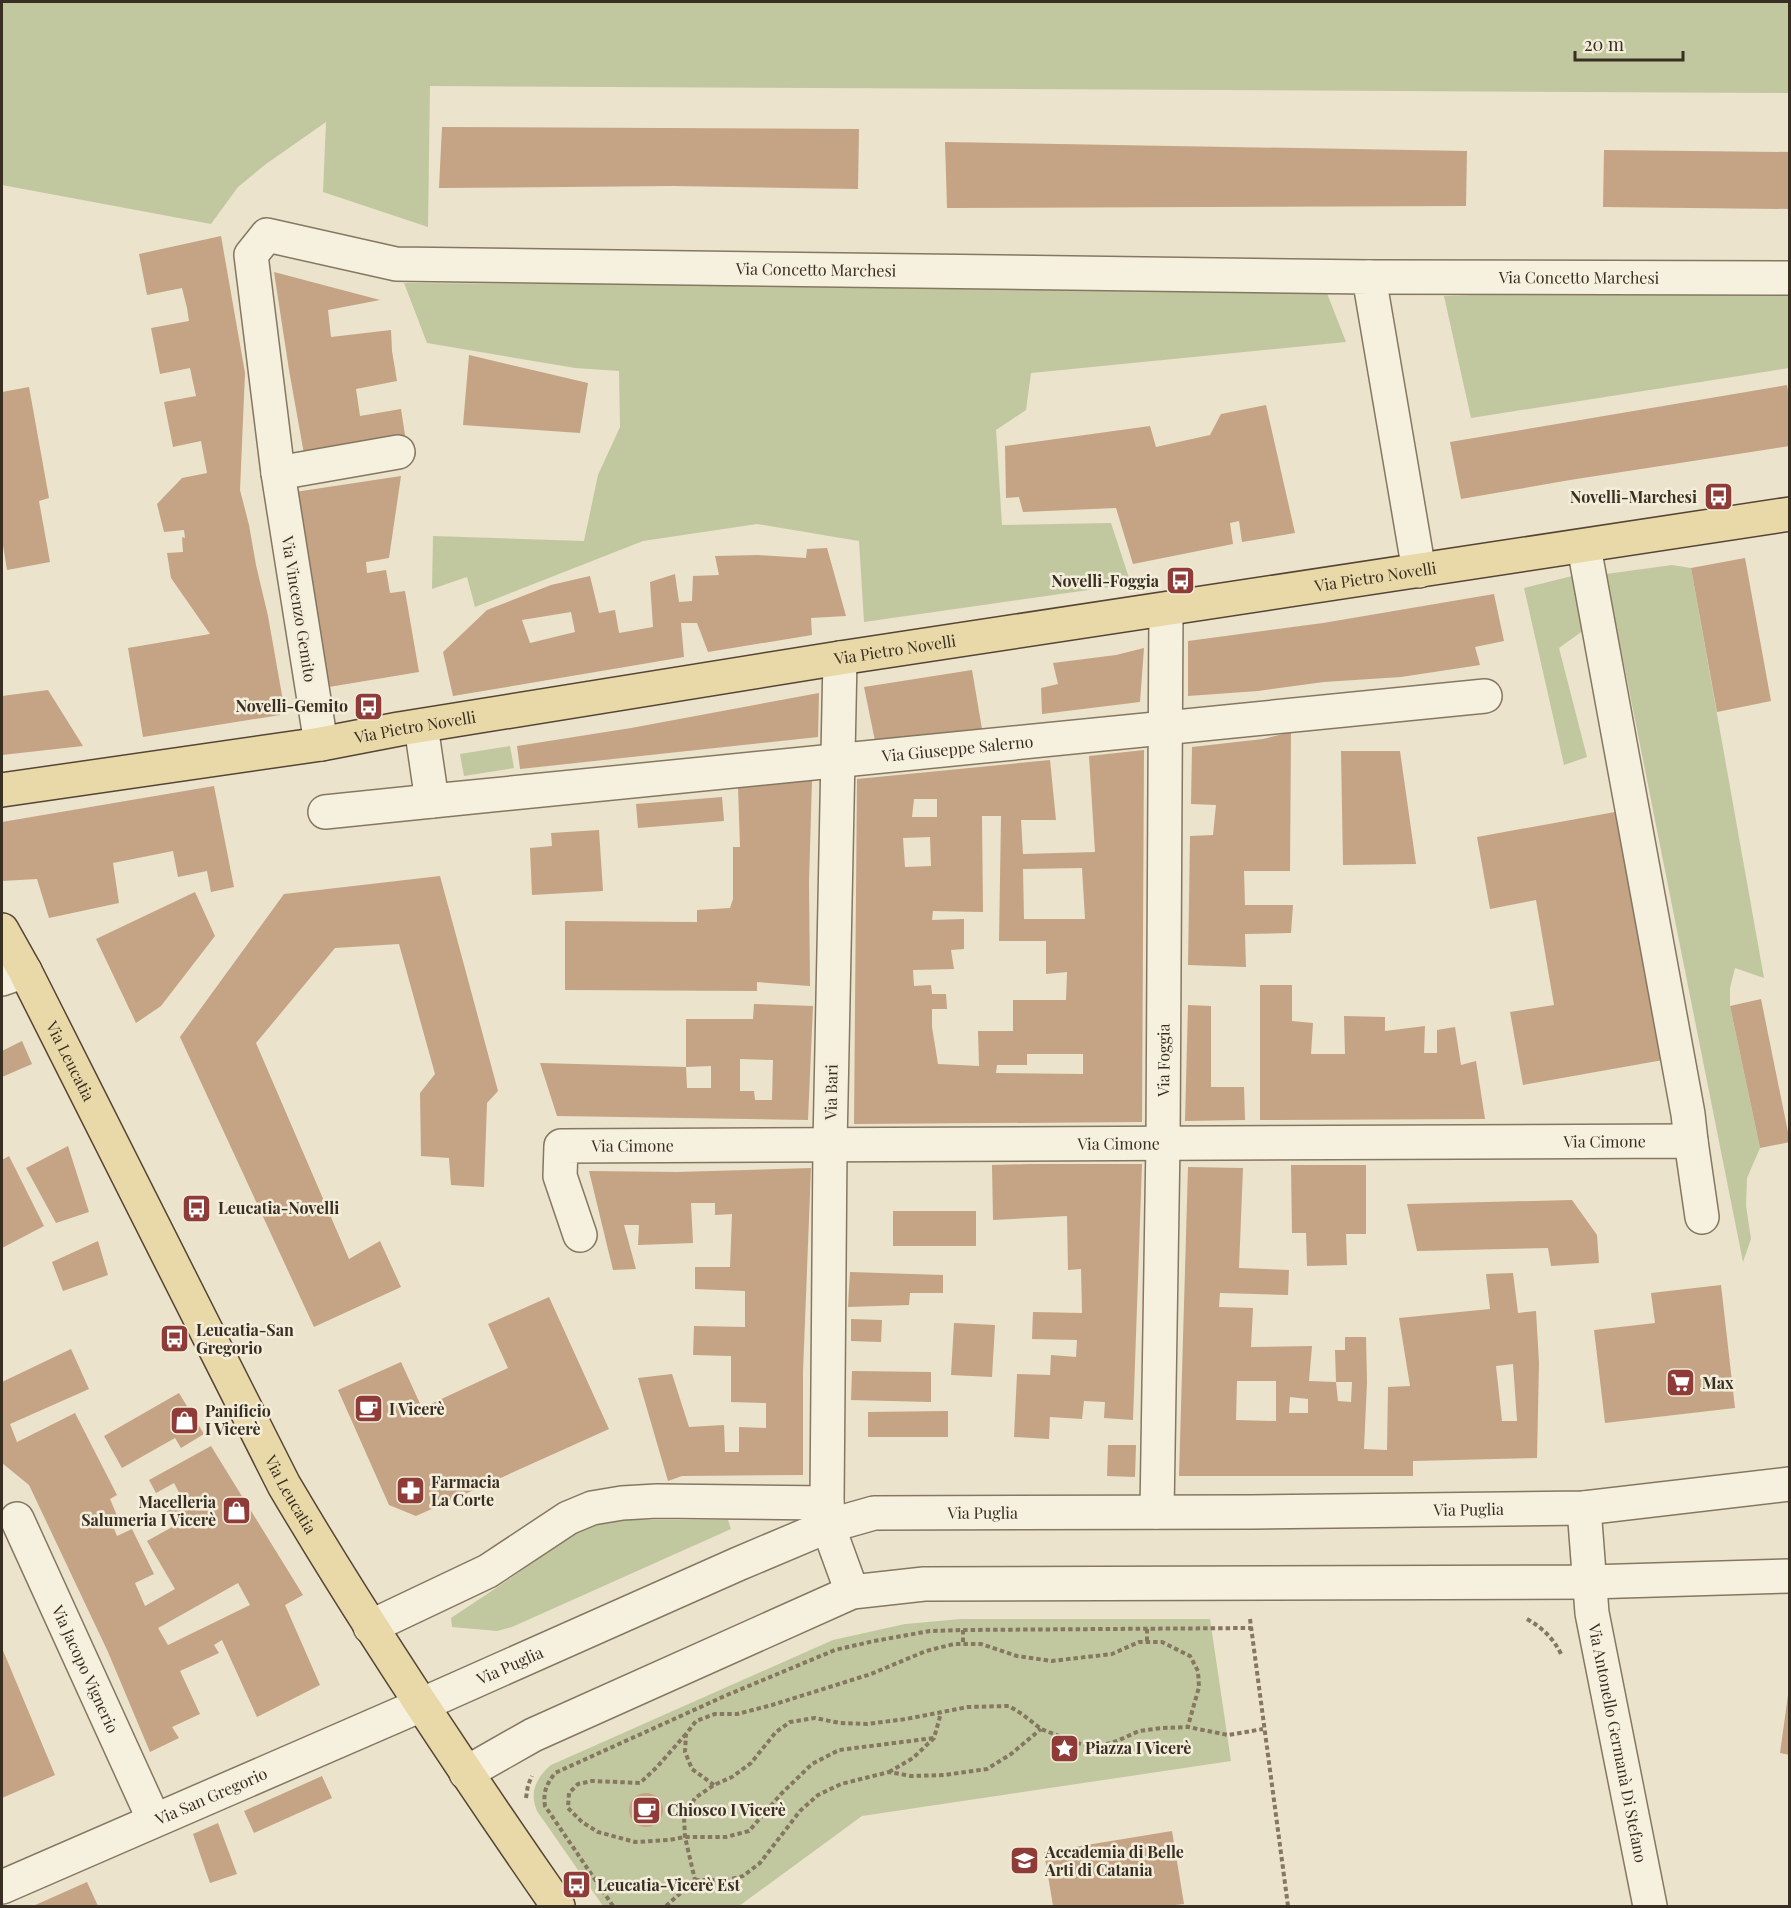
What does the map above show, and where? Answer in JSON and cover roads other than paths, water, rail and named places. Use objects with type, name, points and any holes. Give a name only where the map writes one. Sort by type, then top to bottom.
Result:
[{"type":"main road","name":"Via Pietro Novelli","points":[[2,790],[321,744],[840,658],[1790,514]]},
{"type":"main road","name":"Via Leucatia","points":[[2,930],[13,975],[284,1485],[370,1627],[466,1773],[558,1906]]},
{"type":"street","name":"Via Concetto Marchesi","points":[[267,235],[396,264],[1369,277],[1790,278]]},
{"type":"street","name":"Via Vincenzo Gemito","points":[[267,235],[250,255],[278,473],[321,744]]},
{"type":"street","points":[[1369,277],[1419,571]]},
{"type":"street","points":[[278,473],[398,452]]},
{"type":"street","points":[[1584,547],[1688,1114],[1702,1217]]},
{"type":"street","name":"Via Foggia","points":[[1157,1512],[1163,1142],[1166,610]]},
{"type":"street","name":"Via Bari","points":[[828,1514],[830,1145],[840,658]]},
{"type":"street","name":"Via Giuseppe Salerno","points":[[325,812],[1485,696]]},
{"type":"street","points":[[421,726],[432,801]]},
{"type":"street","name":"Via Cimone","points":[[580,1235],[560,1176],[561,1146],[1691,1141]]},
{"type":"street","name":"Via Puglia","points":[[370,1627],[488,1571],[568,1518],[592,1508],[622,1503],[657,1501],[828,1514],[1584,1508],[1790,1484]]},
{"type":"street","points":[[1584,1508],[1589,1582]]},
{"type":"street","points":[[828,1514],[852,1592]]},
{"type":"street","name":"Via Puglia","points":[[421,1705],[828,1514]]},
{"type":"street","name":"Via Jacopo Vignerio","points":[[17,1519],[153,1820]]},
{"type":"street","points":[[466,1773],[533,1735],[852,1592],[924,1584],[1589,1582],[1790,1576]]},
{"type":"street","name":"Via Antonello Germanà Di Stefano","points":[[1589,1582],[1592,1613],[1650,1906]]},
{"type":"street","name":"Via San Gregorio","points":[[2,1887],[421,1705]]},
{"type":"place","name":"Novelli-Marchesi","points":[[1718,497]]},
{"type":"place","name":"Novelli-Foggia","points":[[1180,581]]},
{"type":"place","name":"Novelli-Gemito","points":[[369,706]]},
{"type":"place","name":"Leucatia-Novelli","points":[[197,1208]]},
{"type":"place","name":"Leucatia-San Gregorio","points":[[175,1339]]},
{"type":"place","name":"Max","points":[[1681,1383]]},
{"type":"place","name":"I Vicerè","points":[[368,1409]]},
{"type":"place","name":"Panificio I Vicerè","points":[[184,1420]]},
{"type":"place","name":"Farmacia La Corte","points":[[410,1491]]},
{"type":"place","name":"Macelleria Salumeria I Vicerè","points":[[237,1511]]},
{"type":"place","name":"Piazza I Vicerè","points":[[1064,1748]]},
{"type":"place","name":"Chiosco I Vicerè","points":[[646,1810]]},
{"type":"place","name":"Accademia di Belle Arti di Catania","points":[[1024,1861]]},
{"type":"place","name":"Leucatia-Vicerè Est","points":[[576,1885]]}]
